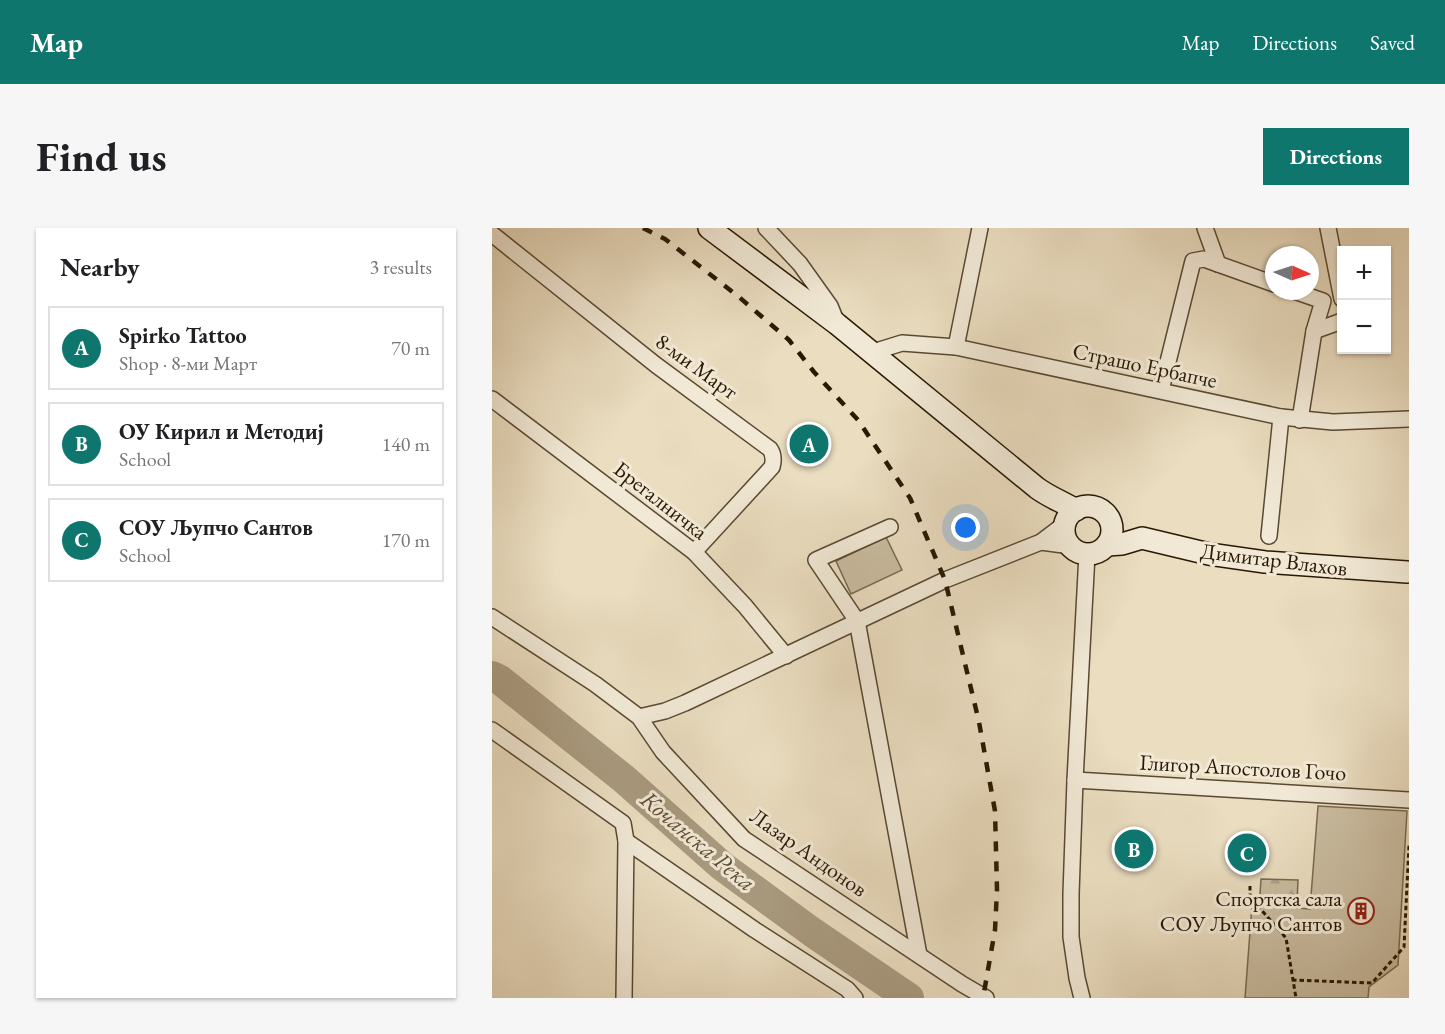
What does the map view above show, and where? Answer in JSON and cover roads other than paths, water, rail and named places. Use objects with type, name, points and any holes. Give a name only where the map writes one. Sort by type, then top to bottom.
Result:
[{"type":"street","points":[[709,228],[873,352],[1049,496],[1054,505],[1070,517]]},
{"type":"street","points":[[766,228],[812,280],[830,306],[837,324]]},
{"type":"street","points":[[956,347],[980,228]]},
{"type":"street","points":[[1205,228],[1218,264]]},
{"type":"street","points":[[1328,228],[1337,277]]},
{"type":"street","name":"8-ми Март","points":[[492,234],[656,365],[770,448],[774,461],[772,467],[694,552]]},
{"type":"street","points":[[1161,390],[1193,261],[1204,259],[1265,281]]},
{"type":"street","points":[[1300,420],[1314,331],[1323,302],[1318,300]]},
{"type":"street","points":[[1314,331],[1337,322]]},
{"type":"street","name":"Страшо Ербапче","points":[[873,352],[902,343],[956,347],[1281,417],[1333,422],[1409,419]]},
{"type":"street","name":"Брегалничка","points":[[492,399],[694,552],[745,606],[786,656]]},
{"type":"street","points":[[1269,536],[1281,417]]},
{"type":"street","points":[[639,717],[686,703],[945,580],[1041,542],[1083,507],[1099,508],[1110,519],[1112,526],[1107,545],[1094,553],[1041,542]]},
{"type":"street","points":[[1070,517],[1065,535],[1079,550],[1071,937],[1082,998]]},
{"type":"street","name":"Димитар Влахов","points":[[1110,519],[1126,525],[1142,538]]},
{"type":"street","name":"Лазар Андонов","points":[[890,527],[816,561],[857,621],[919,955]]},
{"type":"street","name":"Димитар Влахов","points":[[1107,545],[1122,544],[1142,538],[1209,554],[1265,562],[1408,572]]},
{"type":"street","name":"Лазар Андонов","points":[[492,617],[596,684],[639,717],[663,752],[744,839],[986,998]]},
{"type":"street","points":[[492,730],[623,823],[626,841],[624,998]]},
{"type":"street","name":"Глигор Апостолов Гочо","points":[[1075,780],[1409,800]]},
{"type":"street","points":[[626,841],[755,930],[847,989],[855,998]]},
{"type":"waterway","name":"Кочанска Река","points":[[492,676],[624,779],[722,866],[812,932],[909,998]]},
{"type":"railway","points":[[643,228],[665,239],[789,340],[814,372],[858,420],[910,498],[945,580],[979,722],[995,811],[997,890],[995,930],[983,998]]},
{"type":"place","name":"Spirko Tattoo","points":[[809,444]]},
{"type":"place","name":"ОУ Кирил и Методиј","points":[[1134,849]]},
{"type":"place","name":"СОУ Љупчо Сантов","points":[[1247,853]]},
{"type":"place","name":"Спортска сала СОУ Љупчо Сантов","points":[[1361,911]]}]
